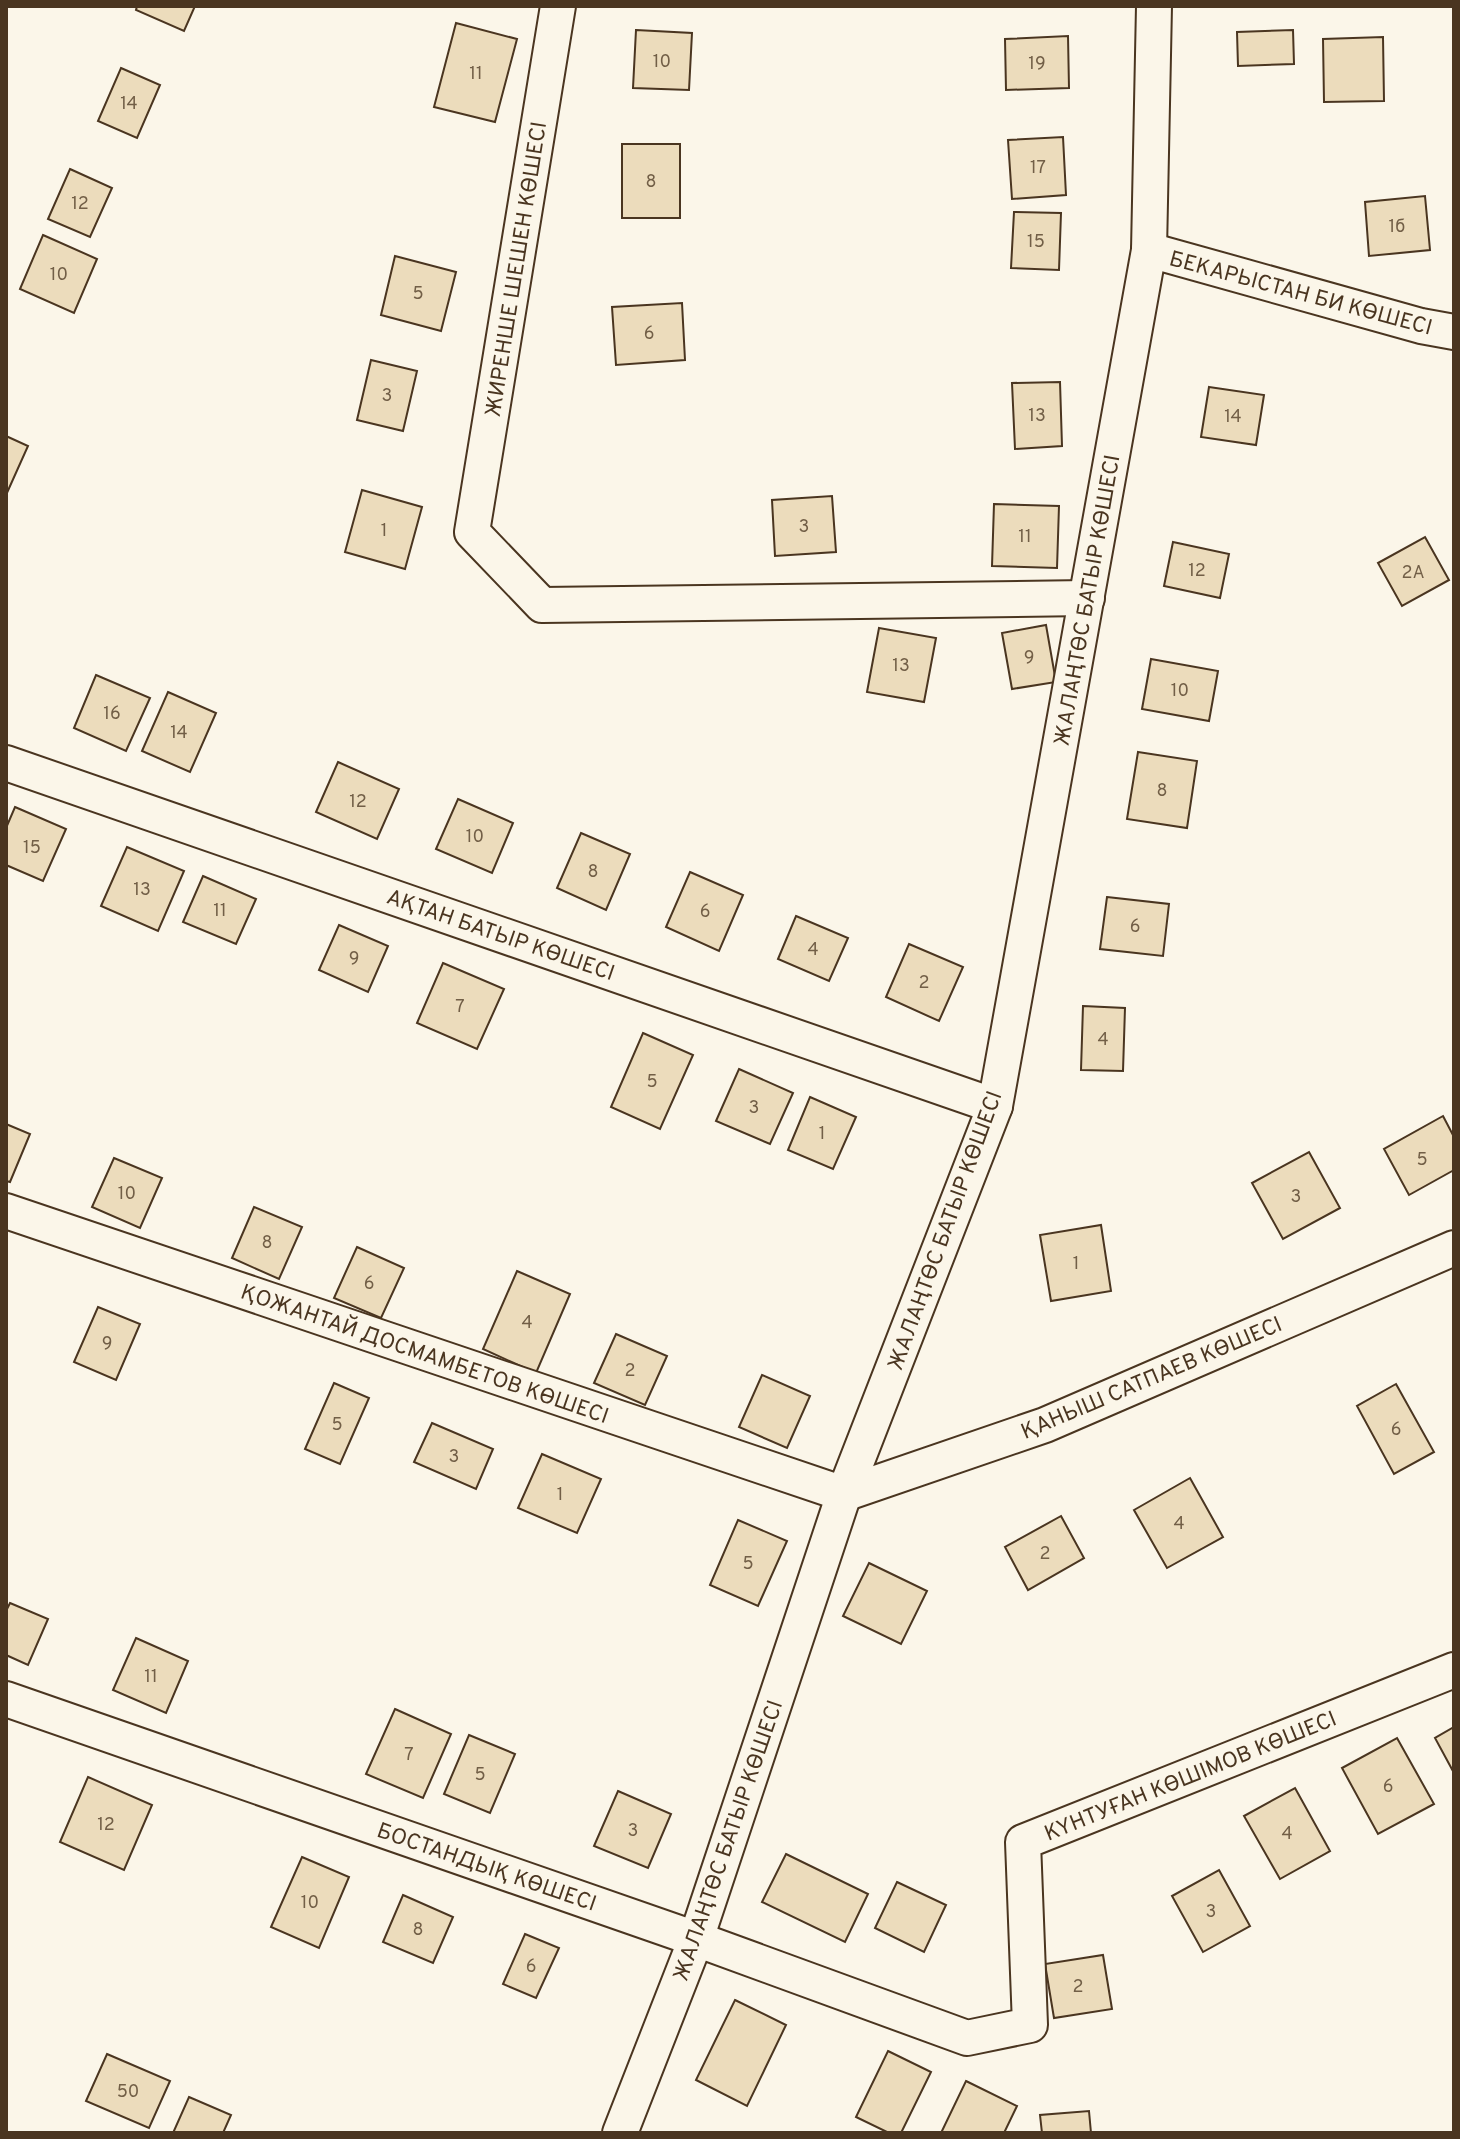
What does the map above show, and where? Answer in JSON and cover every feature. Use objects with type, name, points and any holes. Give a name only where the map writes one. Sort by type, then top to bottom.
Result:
[{"type":"street","name":"ЖИРЕНШЕ ШЕШЕН КӨШЕСІ","points":[[558,6],[472,532],[542,605],[1087,598]]},
{"type":"street","name":"ЖАЛАҢТӨС БАТЫР КӨШЕСІ","points":[[620,2133],[696,1939],[844,1494],[995,1106],[1149,250],[1154,6]]},
{"type":"street","name":"БЕКАРЫСТАН БИ КӨШЕСІ","points":[[1149,250],[1421,326],[1454,332]]},
{"type":"street","name":"АҚТАН БАТЫР КӨШЕСІ","points":[[6,763],[995,1106]]},
{"type":"street","name":"ҚОЖАНТАЙ ДОСМАМБЕТОВ КӨШЕСІ","points":[[6,1211],[844,1494]]},
{"type":"street","name":"ҚАНЫШ САТПАЕВ КӨШЕСІ","points":[[844,1494],[1045,1425],[1454,1248]]},
{"type":"street","name":"КҮНТУҒАН КӨШІМОВ КӨШЕСІ","points":[[967,2038],[1030,2025],[1023,1842],[1454,1670]]},
{"type":"street","name":"БОСТАНДЫҚ КӨШЕСІ","points":[[6,1699],[696,1939],[967,2038]]},
{"type":"building","points":[[137,6],[195,6],[184,31],[136,10]]},
{"type":"building","points":[[456,23],[517,39],[495,122],[434,107]]},
{"type":"building","points":[[636,30],[692,33],[689,90],[633,88]]},
{"type":"building","points":[[1293,30],[1294,64],[1238,66],[1237,32]]},
{"type":"building","points":[[1068,36],[1069,88],[1006,90],[1005,39]]},
{"type":"building","points":[[1383,37],[1384,101],[1324,102],[1323,39]]},
{"type":"building","points":[[121,68],[160,85],[137,138],[98,121]]},
{"type":"building","points":[[1063,137],[1066,195],[1012,199],[1008,140]]},
{"type":"building","points":[[622,144],[680,144],[680,218],[622,218]]},
{"type":"building","points":[[70,169],[112,188],[90,237],[48,219]]},
{"type":"building","points":[[1425,196],[1430,250],[1369,256],[1365,202]]},
{"type":"building","points":[[1014,212],[1061,213],[1059,270],[1011,268]]},
{"type":"building","points":[[43,235],[97,259],[74,313],[20,289]]},
{"type":"building","points":[[395,256],[456,272],[441,331],[381,315]]},
{"type":"building","points":[[682,303],[685,360],[616,365],[612,307]]},
{"type":"building","points":[[371,360],[417,371],[403,431],[357,420]]},
{"type":"building","points":[[1060,382],[1062,446],[1015,449],[1012,383]]},
{"type":"building","points":[[1209,387],[1264,395],[1256,445],[1201,437]]},
{"type":"building","points":[[6,436],[28,446],[6,495]]},
{"type":"building","points":[[362,490],[422,507],[405,569],[345,552]]},
{"type":"building","points":[[832,496],[836,552],[775,556],[772,500]]},
{"type":"building","points":[[994,504],[1059,506],[1057,568],[992,566]]},
{"type":"building","points":[[1425,537],[1449,580],[1402,606],[1378,563]]},
{"type":"building","points":[[1173,542],[1229,554],[1220,598],[1164,586]]},
{"type":"building","points":[[1046,625],[1056,682],[1012,689],[1002,633]]},
{"type":"building","points":[[879,628],[936,638],[924,702],[867,692]]},
{"type":"building","points":[[1151,659],[1218,671],[1209,721],[1142,709]]},
{"type":"building","points":[[96,675],[150,698],[126,751],[74,728]]},
{"type":"building","points":[[168,692],[216,713],[190,772],[142,751]]},
{"type":"building","points":[[1138,752],[1197,761],[1187,828],[1127,819]]},
{"type":"building","points":[[338,762],[399,789],[377,839],[316,812]]},
{"type":"building","points":[[458,799],[513,823],[492,873],[436,849]]},
{"type":"building","points":[[15,807],[66,829],[43,881],[6,865],[6,828]]},
{"type":"building","points":[[581,833],[630,854],[606,910],[557,888]]},
{"type":"building","points":[[127,847],[184,871],[158,931],[101,906]]},
{"type":"building","points":[[690,872],[743,895],[719,951],[666,927]]},
{"type":"building","points":[[203,876],[256,899],[236,944],[183,922]]},
{"type":"building","points":[[1107,897],[1169,904],[1163,956],[1100,949]]},
{"type":"building","points":[[796,916],[848,938],[829,981],[778,959]]},
{"type":"building","points":[[339,925],[388,946],[368,992],[319,970]]},
{"type":"building","points":[[909,944],[963,967],[939,1021],[886,997]]},
{"type":"building","points":[[443,963],[504,989],[477,1049],[417,1023]]},
{"type":"building","points":[[1083,1006],[1125,1008],[1123,1071],[1081,1070]]},
{"type":"building","points":[[643,1033],[693,1055],[660,1129],[611,1107]]},
{"type":"building","points":[[739,1069],[793,1093],[770,1144],[716,1121]]},
{"type":"building","points":[[810,1097],[856,1117],[833,1169],[788,1150]]},
{"type":"building","points":[[1443,1116],[1454,1137],[1454,1170],[1409,1195],[1384,1149]]},
{"type":"building","points":[[6,1124],[30,1134],[10,1182],[6,1181]]},
{"type":"building","points":[[1309,1152],[1340,1208],[1283,1239],[1252,1183]]},
{"type":"building","points":[[114,1158],[162,1178],[140,1228],[92,1207]]},
{"type":"building","points":[[254,1207],[302,1227],[279,1279],[232,1258]]},
{"type":"building","points":[[1101,1225],[1111,1291],[1051,1301],[1040,1235]]},
{"type":"building","points":[[357,1247],[404,1268],[381,1318],[334,1298]]},
{"type":"building","points":[[517,1271],[570,1294],[536,1373],[483,1349]]},
{"type":"building","points":[[98,1307],[140,1324],[116,1380],[74,1362]]},
{"type":"building","points":[[616,1334],[667,1356],[645,1405],[594,1383]]},
{"type":"building","points":[[762,1375],[810,1396],[787,1448],[739,1427]]},
{"type":"building","points":[[334,1383],[369,1398],[340,1464],[305,1449]]},
{"type":"building","points":[[1396,1384],[1434,1452],[1394,1474],[1357,1406]]},
{"type":"building","points":[[432,1423],[493,1449],[476,1489],[414,1462]]},
{"type":"building","points":[[542,1454],[601,1479],[577,1533],[518,1508]]},
{"type":"building","points":[[1190,1478],[1223,1537],[1167,1568],[1134,1510]]},
{"type":"building","points":[[1061,1516],[1084,1558],[1028,1590],[1005,1547]]},
{"type":"building","points":[[738,1520],[787,1541],[758,1606],[710,1585]]},
{"type":"building","points":[[869,1563],[927,1591],[901,1644],[843,1616]]},
{"type":"building","points":[[10,1603],[48,1619],[28,1665],[6,1655],[6,1611]]},
{"type":"building","points":[[136,1638],[188,1661],[166,1713],[113,1690]]},
{"type":"building","points":[[395,1709],[451,1734],[423,1798],[366,1774]]},
{"type":"building","points":[[1454,1727],[1454,1773],[1435,1738]]},
{"type":"building","points":[[469,1735],[515,1754],[490,1813],[444,1794]]},
{"type":"building","points":[[1397,1738],[1434,1804],[1378,1834],[1342,1768]]},
{"type":"building","points":[[88,1777],[152,1805],[124,1870],[60,1842]]},
{"type":"building","points":[[1295,1788],[1330,1851],[1280,1879],[1244,1816]]},
{"type":"building","points":[[618,1791],[671,1814],[648,1868],[594,1846]]},
{"type":"building","points":[[786,1854],[868,1894],[845,1942],[762,1902]]},
{"type":"building","points":[[302,1857],[349,1877],[319,1948],[271,1927]]},
{"type":"building","points":[[1219,1870],[1250,1926],[1203,1952],[1172,1896]]},
{"type":"building","points":[[897,1882],[946,1905],[924,1952],[875,1928]]},
{"type":"building","points":[[403,1895],[453,1917],[433,1963],[383,1942]]},
{"type":"building","points":[[525,1934],[559,1948],[536,1998],[503,1984]]},
{"type":"building","points":[[1103,1955],[1112,2009],[1054,2018],[1045,1964]]},
{"type":"building","points":[[735,2000],[786,2025],[747,2106],[696,2080]]},
{"type":"building","points":[[888,2051],[931,2072],[901,2133],[889,2133],[856,2117]]},
{"type":"building","points":[[107,2054],[170,2081],[149,2128],[86,2101]]},
{"type":"building","points":[[966,2081],[1017,2106],[1004,2133],[941,2133]]},
{"type":"building","points":[[189,2097],[231,2115],[223,2133],[173,2133]]},
{"type":"building","points":[[1089,2111],[1091,2133],[1042,2133],[1040,2115]]}]
